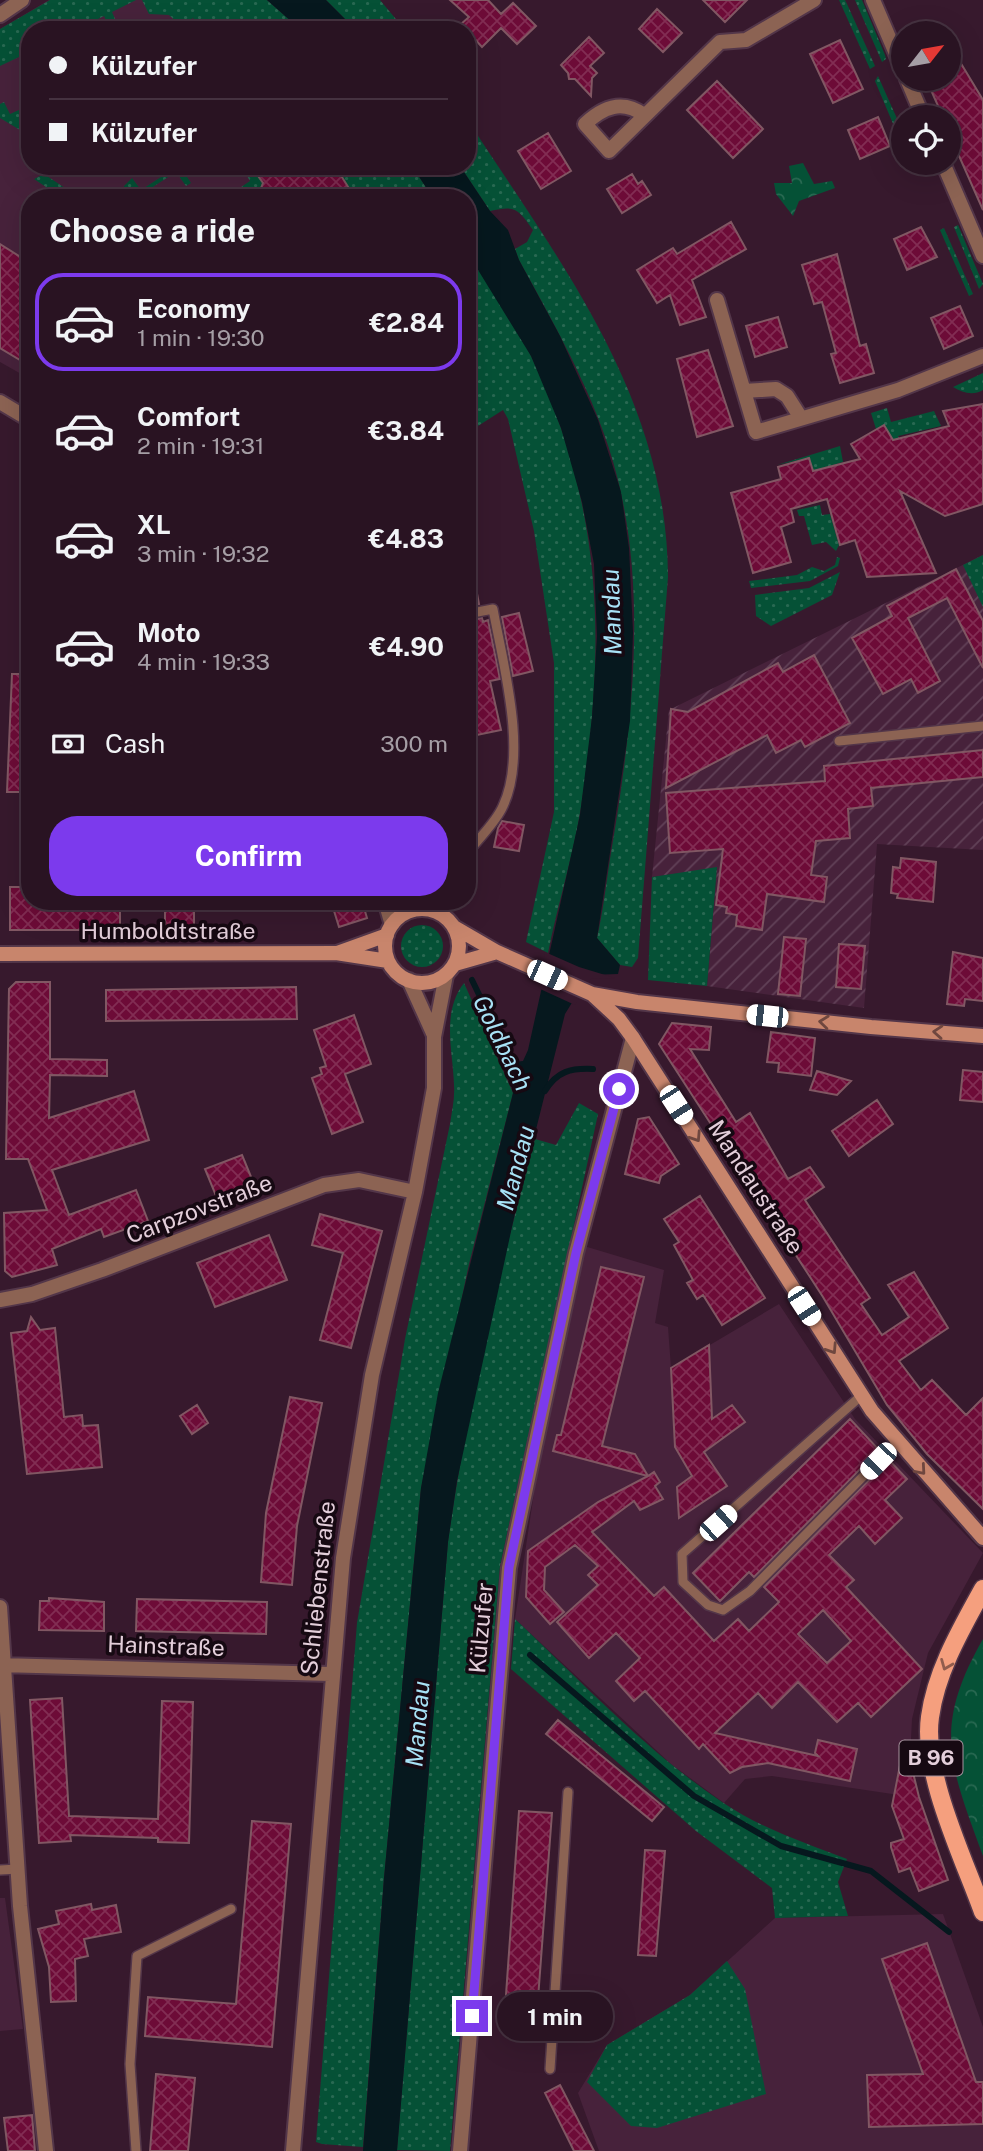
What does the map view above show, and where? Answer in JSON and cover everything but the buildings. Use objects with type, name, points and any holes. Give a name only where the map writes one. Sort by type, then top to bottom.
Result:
[{"type":"main road","points":[[407,910],[390,930],[388,961],[395,971],[409,980],[427,983],[450,969],[497,952]]},
{"type":"main road","points":[[427,910],[439,913],[454,927],[497,952],[592,995],[871,1027],[983,1036]]},
{"type":"main road","points":[[450,969],[460,947],[454,927]]},
{"type":"main road","name":"Humboldtstraße","points":[[336,953],[390,930]]},
{"type":"main road","name":"Humboldtstraße","points":[[0,954],[336,953],[388,961]]},
{"type":"main road","name":"Mandaustraße","points":[[592,995],[619,1019],[633,1038],[862,1395],[897,1442],[983,1538]]},
{"type":"main road","name":"B 96","points":[[983,1589],[947,1660],[929,1720],[931,1763],[983,1912]]},
{"type":"street","points":[[0,15],[22,0]]},
{"type":"street","points":[[644,115],[720,42],[746,40],[814,0]]},
{"type":"street","points":[[873,0],[891,42]]},
{"type":"street","points":[[948,175],[983,256]]},
{"type":"street","points":[[716,300],[756,432],[898,390],[983,356]]},
{"type":"street","points":[[744,391],[776,389],[787,396],[801,418]]},
{"type":"street","points":[[0,402],[21,415]]},
{"type":"street","points":[[387,910],[390,930]]},
{"type":"street","name":"Schliebenstraße","points":[[293,2151],[331,1674],[350,1505],[369,1396],[415,1192],[434,1088],[434,1037],[450,969]]},
{"type":"street","name":"Schliebenstraße","points":[[409,980],[434,1037]]},
{"type":"street","name":"Külzufer","points":[[460,2151],[509,1567],[576,1253],[633,1038]]},
{"type":"street","name":"Carpzovstraße","points":[[0,1300],[32,1294],[102,1270],[324,1185],[359,1180],[415,1192]]},
{"type":"street","points":[[0,1606],[18,1869],[47,2151]]},
{"type":"street","name":"Hainstraße","points":[[2,1665],[331,1674]]},
{"type":"lane","points":[[476,612],[493,608],[508,688],[513,751],[511,783],[503,808],[476,842]]},
{"type":"lane","points":[[839,741],[983,726]]},
{"type":"lane","points":[[862,1395],[682,1553],[683,1582],[708,1605],[723,1610],[751,1591],[897,1442]]},
{"type":"lane","points":[[550,2069],[568,1792]]},
{"type":"lane","points":[[0,1870],[18,1869]]},
{"type":"lane","points":[[136,2151],[130,2064],[137,1956],[231,1909]]},
{"type":"shaded area","points":[[49,0],[181,0],[216,21],[21,21],[21,175],[360,175],[369,189],[21,189],[21,374],[0,362],[0,29]]},
{"type":"shaded area","points":[[983,555],[983,850],[877,844],[864,1008],[707,986],[717,868],[652,877],[669,710]]},
{"type":"shaded area","points":[[584,1246],[664,1270],[655,1323],[668,1327],[671,1368],[779,1304],[855,1419],[983,1553],[928,1653],[912,1719],[910,1759],[919,1798],[772,1776],[745,1779],[724,1803],[671,1764],[515,1619],[545,1420]]},
{"type":"shaded area","points":[[0,1898],[5,1898],[23,2029],[0,2031]]},
{"type":"shaded area","points":[[943,1914],[983,2027],[983,2151],[599,2151],[578,2093],[607,2045],[690,1995],[775,1918]]},
{"type":"green space","points":[[50,0],[136,0],[112,12],[116,21],[106,21],[104,16],[94,21],[21,21],[21,62],[19,57],[0,66],[0,29]]},
{"type":"green space","points":[[142,0],[267,0],[291,21],[195,21],[193,18],[188,21],[176,21],[169,15],[149,14]]},
{"type":"green space","points":[[326,0],[380,0],[398,21],[347,21]]},
{"type":"green space","points":[[839,0],[845,0],[875,66],[870,69]]},
{"type":"green space","points":[[855,0],[862,0],[885,55],[886,59],[882,62]]},
{"type":"green space","points":[[878,76],[891,105],[891,119],[875,81]]},
{"type":"green space","points":[[4,102],[10,114],[21,109],[21,131],[0,118],[0,104]]},
{"type":"green space","points":[[476,133],[572,280],[602,335],[629,391],[649,450],[663,512],[668,577],[638,958],[632,967],[620,965],[597,938],[624,769],[633,676],[633,584],[621,493],[604,432],[592,402],[515,249],[527,242],[533,230],[516,210],[506,208],[490,211],[466,175],[476,175]]},
{"type":"green space","points":[[803,163],[814,184],[832,181],[835,188],[799,201],[793,216],[776,194],[774,183],[792,183],[789,166]]},
{"type":"green space","points":[[46,175],[66,189],[45,189],[46,187],[34,179]]},
{"type":"green space","points":[[164,175],[171,175],[150,189],[143,189]]},
{"type":"green space","points":[[178,175],[186,175],[191,183],[186,186]]},
{"type":"green space","points":[[246,175],[258,175],[263,183],[261,189],[238,189],[250,181]]},
{"type":"green space","points":[[341,175],[418,175],[427,189],[349,189]]},
{"type":"green space","points":[[132,178],[140,189],[124,189]]},
{"type":"green space","points":[[958,225],[983,284],[979,289],[954,227]]},
{"type":"green space","points":[[944,228],[973,294],[969,296],[940,230]]},
{"type":"green space","points":[[476,266],[531,356],[555,413],[574,469],[586,525],[593,580],[594,694],[588,753],[577,831],[548,953],[526,942],[554,812],[554,663],[534,531],[508,419],[503,410],[476,427]]},
{"type":"green space","points":[[983,373],[983,390],[979,392],[968,393],[953,387]]},
{"type":"green space","points":[[887,408],[891,422],[934,411],[941,426],[898,436],[907,455],[903,457],[884,425],[876,429],[871,413]]},
{"type":"green space","points":[[840,446],[843,462],[820,469],[820,496],[809,458],[777,465]]},
{"type":"green space","points":[[820,505],[822,515],[830,514],[839,545],[836,551],[826,542],[812,545],[804,516],[799,516],[797,510]]},
{"type":"green space","points":[[983,555],[983,607],[963,565]]},
{"type":"green space","points":[[837,557],[840,558],[838,566],[810,581],[751,588],[749,581],[797,575],[812,567],[824,571],[835,565]]},
{"type":"green space","points":[[840,572],[832,595],[771,626],[756,616],[755,595],[809,588]]},
{"type":"green space","points":[[717,867],[707,986],[648,980],[652,877]]},
{"type":"green space","points":[[422,925],[437,931],[443,946],[437,961],[422,967],[407,961],[401,946],[407,931]]},
{"type":"green space","points":[[464,983],[513,1093],[469,1264],[421,1488],[384,1878],[363,2147],[322,2144],[316,2142],[357,1623],[405,1339],[450,1124],[454,1090],[450,1019],[457,995]]},
{"type":"green space","points":[[579,1103],[598,1114],[500,1566],[450,2151],[397,2150],[448,1542],[456,1491],[485,1339],[535,1139],[556,1145]]},
{"type":"green space","points":[[515,1619],[615,1715],[694,1782],[752,1820],[847,1859],[838,1882],[848,1916],[775,1918],[772,1888],[696,1831],[511,1669]]},
{"type":"green space","points":[[983,1639],[983,1856],[962,1796],[951,1747],[957,1698],[967,1670]]},
{"type":"green space","points":[[727,1961],[745,1989],[766,2094],[657,2128],[631,2126],[587,2082],[607,2045],[690,1995]]},
{"type":"water","points":[[267,0],[326,0],[347,21],[291,21]]},
{"type":"water","points":[[418,175],[466,175],[475,189],[427,189]]},
{"type":"water","name":"Mandau","points":[[476,190],[490,211],[508,230],[519,260],[560,336],[598,420],[621,492],[629,548],[633,632],[630,721],[597,938],[620,965],[618,974],[589,975],[565,1014],[515,1213],[457,1481],[448,1542],[397,2151],[363,2151],[384,1878],[421,1488],[438,1393],[513,1093],[506,1063],[523,1061],[528,1050],[580,815],[592,717],[597,636],[594,564],[582,502],[561,428],[531,356],[476,267]]},
{"type":"pier","points":[[545,952],[579,967],[615,978],[591,979],[575,1005],[538,988]]},
{"type":"waterway","name":"Goldbach","points":[[472,980],[514,1067]]},
{"type":"waterway","points":[[545,1091],[554,1079],[565,1072],[593,1069]]},
{"type":"waterway","points":[[530,1655],[694,1796],[781,1846],[871,1871],[949,1932]]},
{"type":"route","points":[[472,2016],[509,1567],[576,1253],[619,1089]]}]
